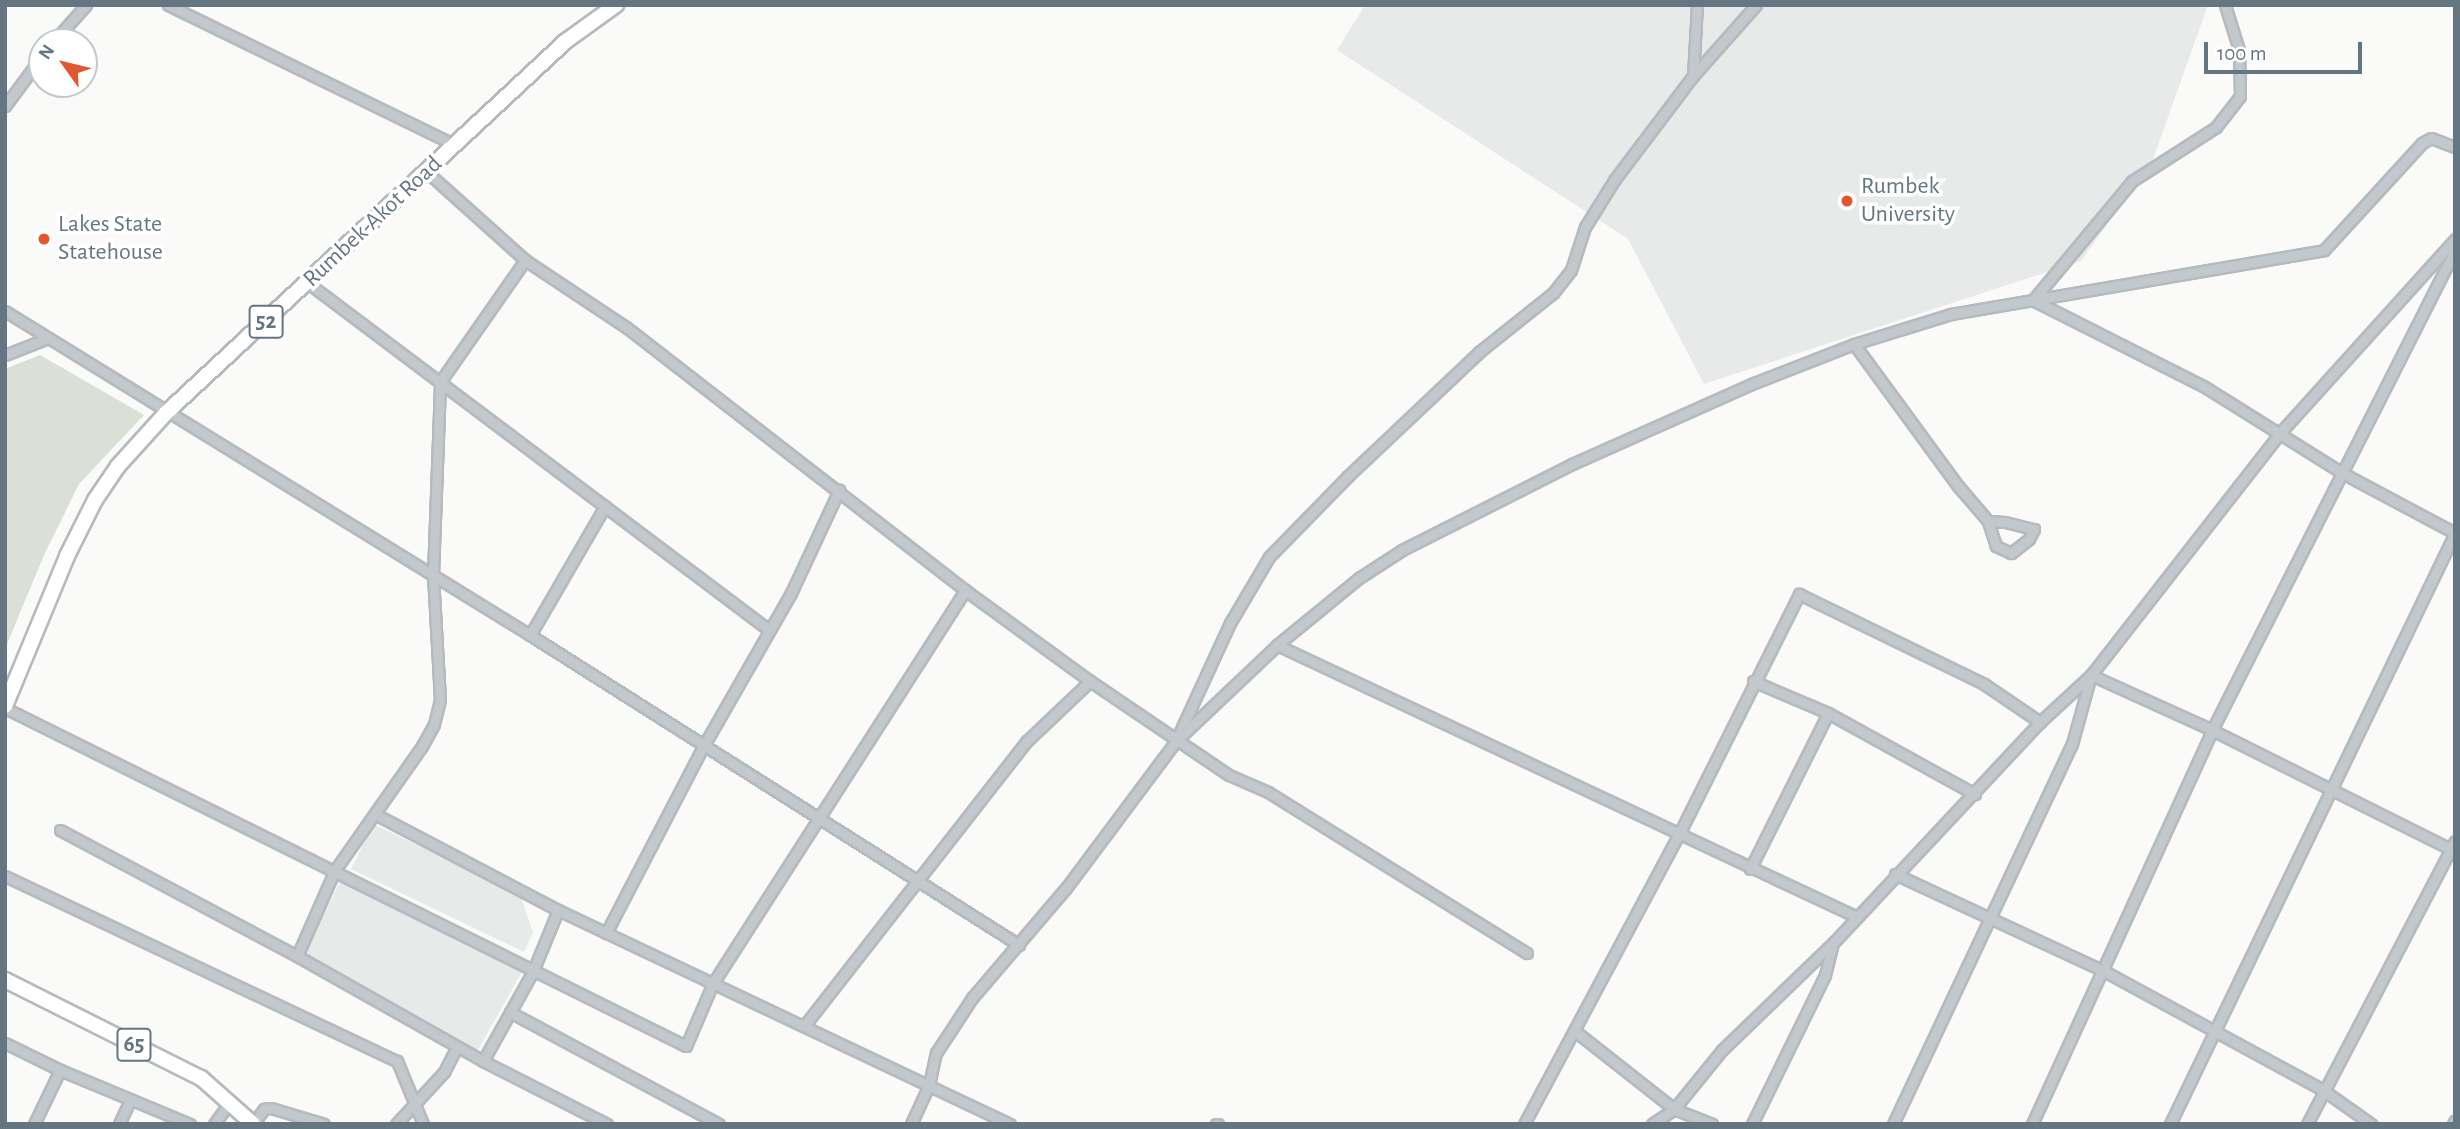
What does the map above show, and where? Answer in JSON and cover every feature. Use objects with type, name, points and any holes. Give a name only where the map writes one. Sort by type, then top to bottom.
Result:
[{"type":"main road","name":"Rumbek-Akot Road","points":[[5,707],[67,556],[95,500],[118,466],[167,412],[566,41],[616,5]]},
{"type":"main road","name":"65","points":[[5,980],[201,1078],[253,1124]]},
{"type":"street","points":[[65,28],[86,5]]},
{"type":"street","points":[[168,5],[455,145]]},
{"type":"street","points":[[1693,76],[1697,5]]},
{"type":"street","points":[[1176,741],[1230,623],[1269,557],[1479,352],[1553,293],[1571,270],[1585,227],[1615,179],[1693,76],[1756,5]]},
{"type":"street","points":[[2033,300],[2132,181],[2216,127],[2240,96],[2239,50],[2225,5]]},
{"type":"street","points":[[5,106],[28,75]]},
{"type":"street","points":[[911,1124],[929,1085],[936,1053],[972,998],[1066,888],[1176,741],[1277,645],[1359,579],[1402,550],[1572,464],[1754,383],[1854,344],[1951,314],[2324,250],[2422,144],[2431,138],[2455,146]]},
{"type":"street","points":[[427,172],[525,260],[626,327],[965,590],[1090,681],[1229,775],[1268,792],[1330,829],[1527,953]]},
{"type":"street","points":[[1652,1124],[1674,1108],[1722,1050],[1833,942],[2040,722],[2091,676],[2279,434],[2455,239]]},
{"type":"street","points":[[2032,1124],[2212,730],[2344,474],[2455,250]]},
{"type":"street","points":[[297,956],[335,870],[422,746],[434,724],[440,700],[433,575],[440,382],[525,260]]},
{"type":"street","points":[[308,283],[769,630]]},
{"type":"street","points":[[2033,300],[2203,386],[2344,474],[2455,533],[2170,1124]]},
{"type":"street","points":[[5,311],[530,635],[1019,945]]},
{"type":"street","points":[[5,355],[48,338]]},
{"type":"street","points":[[1854,344],[1958,486],[1988,521],[1996,546],[2011,553],[2029,539],[2034,529],[1988,521]]},
{"type":"street","points":[[606,933],[704,745],[791,593],[839,490]]},
{"type":"street","points":[[530,635],[605,506]]},
{"type":"street","points":[[5,707],[685,1046],[713,983],[965,590]]},
{"type":"street","points":[[1524,1124],[1678,836],[1753,681],[1799,594],[1984,684],[2040,722]]},
{"type":"street","points":[[1277,645],[1678,836],[1857,917]]},
{"type":"street","points":[[2091,676],[2212,730],[2453,847],[2307,1124]]},
{"type":"street","points":[[1894,1124],[2072,744],[2091,676]]},
{"type":"street","points":[[804,1026],[1027,741],[1090,681]]},
{"type":"street","points":[[1753,681],[1828,713],[1975,794]]},
{"type":"street","points":[[1750,869],[1828,713]]},
{"type":"street","points":[[375,814],[558,910],[1010,1124]]},
{"type":"street","points":[[60,830],[297,956],[483,1062],[607,1124]]},
{"type":"street","points":[[1895,874],[2104,971],[2323,1090],[2371,1124]]},
{"type":"street","points":[[5,876],[397,1061],[423,1124]]},
{"type":"street","points":[[483,1062],[533,971],[558,910]]},
{"type":"street","points":[[1752,1124],[1825,975],[1833,942]]},
{"type":"street","points":[[510,1013],[719,1124]]},
{"type":"street","points":[[1575,1031],[1674,1108],[1712,1124]]},
{"type":"street","points":[[5,1043],[60,1070],[190,1124]]},
{"type":"street","points":[[396,1124],[444,1072],[457,1047]]},
{"type":"street","points":[[34,1124],[60,1070]]},
{"type":"street","points":[[119,1124],[130,1100]]},
{"type":"street","points":[[214,1124],[230,1102]]},
{"type":"street","points":[[253,1124],[264,1109],[271,1108],[324,1124]]},
{"type":"shaded area","name":"Rumbek University","points":[[1365,5],[2208,5],[2152,162],[2081,261],[1704,384],[1628,239],[1337,50]]},
{"type":"shaded area","points":[[40,355],[144,415],[79,484],[44,555],[5,649],[5,369]]},
{"type":"shaded area","points":[[373,824],[520,894],[533,933],[524,952],[351,869]]},
{"type":"shaded area","points":[[342,878],[525,967],[476,1053],[305,953]]},
{"type":"place","name":"Rumbek University","points":[[1847,201]]},
{"type":"place","name":"Lakes State Statehouse","points":[[44,239]]}]
